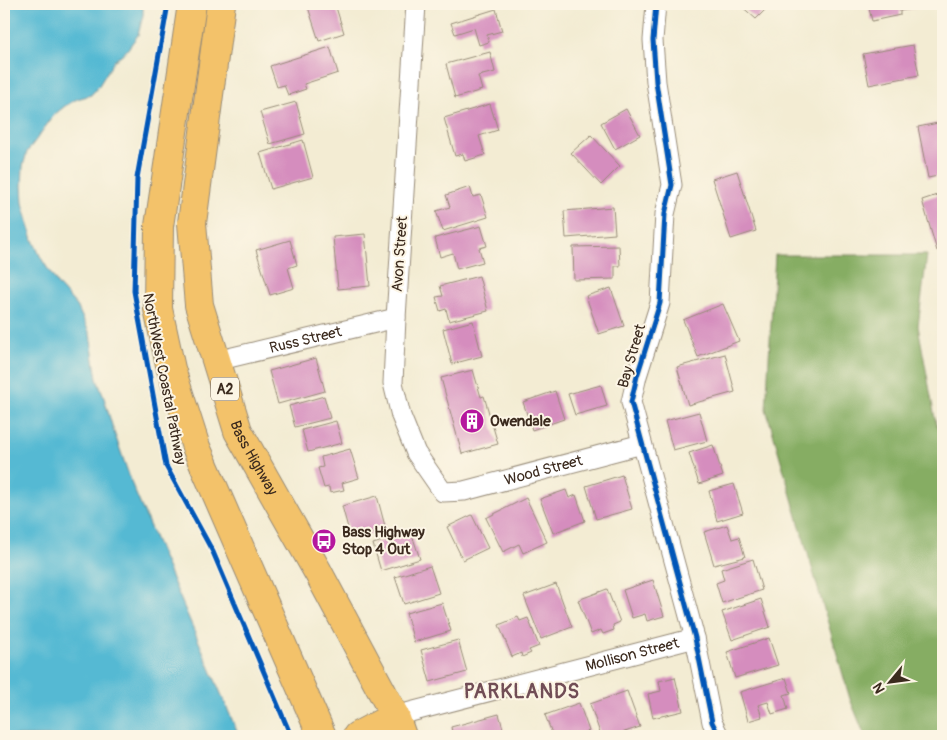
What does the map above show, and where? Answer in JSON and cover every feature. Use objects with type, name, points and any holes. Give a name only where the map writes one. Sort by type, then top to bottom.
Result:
[{"type":"highway","points":[[192,4],[159,226],[158,309],[171,369],[196,446],[322,736]]},
{"type":"highway","name":"Bass Highway","points":[[221,4],[192,224],[199,305],[238,431],[311,560],[399,726]]},
{"type":"highway","points":[[358,736],[399,726]]},
{"type":"street","name":"Avon Street","points":[[416,4],[393,383],[401,416],[416,452],[442,492]]},
{"type":"street","name":"Bay Street","points":[[656,4],[653,40],[656,82],[672,185],[665,214],[660,303],[637,376],[631,402],[695,638],[712,722],[719,736]]},
{"type":"street","name":"Russ Street","points":[[216,361],[396,318]]},
{"type":"street","name":"Wood Street","points":[[442,492],[464,491],[642,444]]},
{"type":"street","name":"Mollison Street","points":[[399,726],[695,638]]},
{"type":"green space","points":[[775,255],[927,255],[918,326],[936,424],[943,434],[943,736],[865,736],[850,699],[766,409]]},
{"type":"water","points":[[4,4],[143,4],[143,15],[138,35],[127,50],[114,61],[98,87],[91,95],[77,99],[54,115],[27,152],[23,166],[23,203],[33,240],[41,258],[58,285],[77,306],[90,334],[97,379],[133,487],[239,736],[4,736]]},
{"type":"building","points":[[317,4],[335,4],[344,33],[319,41],[308,7]]},
{"type":"building","points":[[739,4],[765,4],[768,7],[756,19]]},
{"type":"building","points":[[868,4],[915,4],[916,8],[900,11],[900,15],[872,21]]},
{"type":"building","points":[[496,9],[502,31],[487,35],[489,42],[479,45],[474,28],[455,34],[451,23]]},
{"type":"building","points":[[913,45],[919,75],[869,85],[863,54]]},
{"type":"building","points":[[330,47],[338,73],[304,84],[306,89],[288,95],[284,85],[277,87],[270,66]]},
{"type":"building","points":[[490,52],[495,72],[478,76],[482,90],[455,98],[446,64]]},
{"type":"building","points":[[296,102],[305,134],[270,144],[260,112]]},
{"type":"building","points":[[490,104],[498,130],[479,136],[485,155],[465,161],[463,154],[455,156],[444,118]]},
{"type":"building","points":[[626,109],[640,135],[615,149],[601,123]]},
{"type":"building","points":[[943,122],[943,175],[928,178],[918,127]]},
{"type":"building","points":[[591,135],[620,166],[601,185],[571,153]]},
{"type":"building","points":[[303,140],[313,177],[271,189],[260,153]]},
{"type":"building","points":[[737,171],[756,231],[731,239],[712,179]]},
{"type":"building","points":[[470,187],[473,197],[481,195],[488,217],[443,231],[436,211],[450,207],[446,195]]},
{"type":"building","points":[[943,193],[943,249],[937,251],[922,200]]},
{"type":"building","points":[[613,207],[615,234],[566,238],[564,211]]},
{"type":"building","points":[[481,226],[487,246],[479,248],[483,262],[457,269],[453,253],[440,257],[435,238]]},
{"type":"building","points":[[365,234],[370,286],[338,289],[333,237]]},
{"type":"building","points":[[290,240],[297,265],[288,268],[294,288],[270,295],[256,250]]},
{"type":"building","points":[[619,246],[620,266],[615,266],[615,279],[574,280],[573,247]]},
{"type":"building","points":[[479,276],[488,311],[449,321],[446,309],[440,311],[436,297],[443,296],[440,286]]},
{"type":"building","points":[[611,288],[624,326],[599,334],[586,296]]},
{"type":"building","points":[[723,304],[739,341],[698,357],[683,320]]},
{"type":"building","points":[[473,321],[482,356],[452,364],[443,329]]},
{"type":"building","points":[[725,354],[735,392],[688,405],[677,367]]},
{"type":"building","points":[[316,358],[325,391],[278,404],[269,371]]},
{"type":"building","name":"Owendale","points":[[473,370],[481,397],[484,396],[498,444],[462,454],[441,378]]},
{"type":"building","points":[[601,385],[607,406],[575,415],[568,394]]},
{"type":"building","points":[[555,391],[564,419],[532,430],[523,402]]},
{"type":"building","points":[[324,396],[330,418],[295,427],[289,406]]},
{"type":"building","points":[[699,412],[707,441],[673,450],[665,421]]},
{"type":"building","points":[[336,421],[342,443],[308,452],[302,430]]},
{"type":"building","points":[[713,445],[723,476],[699,484],[689,453]]},
{"type":"building","points":[[350,449],[359,478],[342,483],[344,490],[330,493],[329,487],[324,488],[318,468],[323,467],[321,457]]},
{"type":"building","points":[[622,475],[632,509],[596,519],[586,486]]},
{"type":"building","points":[[734,484],[743,513],[717,521],[709,491]]},
{"type":"building","points":[[566,490],[569,498],[576,495],[585,521],[553,533],[540,499]]},
{"type":"building","points":[[377,496],[386,530],[351,539],[342,506]]},
{"type":"building","points":[[526,498],[547,542],[523,553],[519,544],[503,552],[486,518]]},
{"type":"building","points":[[472,515],[488,548],[463,560],[447,527]]},
{"type":"building","points":[[727,525],[732,539],[739,537],[745,557],[714,565],[704,532]]},
{"type":"building","points":[[411,532],[420,559],[381,571],[373,544]]},
{"type":"building","points":[[753,559],[762,590],[722,603],[716,583],[724,580],[721,569]]},
{"type":"building","points":[[430,566],[439,593],[404,604],[395,577]]},
{"type":"building","points":[[653,580],[664,616],[647,621],[645,614],[632,618],[623,590]]},
{"type":"building","points":[[556,584],[572,627],[541,639],[524,596]]},
{"type":"building","points":[[607,589],[620,622],[613,625],[614,630],[603,634],[601,630],[591,634],[578,600]]},
{"type":"building","points":[[761,599],[770,627],[732,640],[722,612]]},
{"type":"building","points":[[442,603],[451,631],[414,642],[406,613]]},
{"type":"building","points":[[518,617],[520,621],[528,618],[539,646],[529,650],[531,653],[522,657],[521,653],[512,657],[499,625]]},
{"type":"building","points":[[769,638],[778,665],[735,678],[727,652]]},
{"type":"building","points":[[458,640],[467,672],[430,682],[421,650]]},
{"type":"building","points":[[675,677],[683,711],[653,718],[648,694],[661,691],[659,681]]},
{"type":"building","points":[[786,678],[791,693],[784,695],[788,709],[772,714],[768,702],[758,705],[762,717],[748,721],[740,692]]},
{"type":"building","points":[[627,691],[640,727],[612,736],[601,736],[590,704]]},
{"type":"building","points":[[579,703],[589,731],[573,736],[553,736],[545,715]]},
{"type":"building","points":[[499,714],[505,736],[453,736],[451,727]]},
{"type":"cycle path","name":"NorthWest Coastal Pathway","points":[[168,4],[137,178],[134,291],[166,466],[213,552],[291,736]]},
{"type":"cycle path","points":[[656,4],[653,40],[656,82],[672,185],[665,214],[660,303],[637,376],[631,402],[695,638],[712,722],[719,736]]},
{"type":"place","name":"Owendale","points":[[472,421]]},
{"type":"place","name":"Bass Highway Stop 4 Out","points":[[324,541]]},
{"type":"district","name":"PARKLANDS","points":[[522,691]]}]
